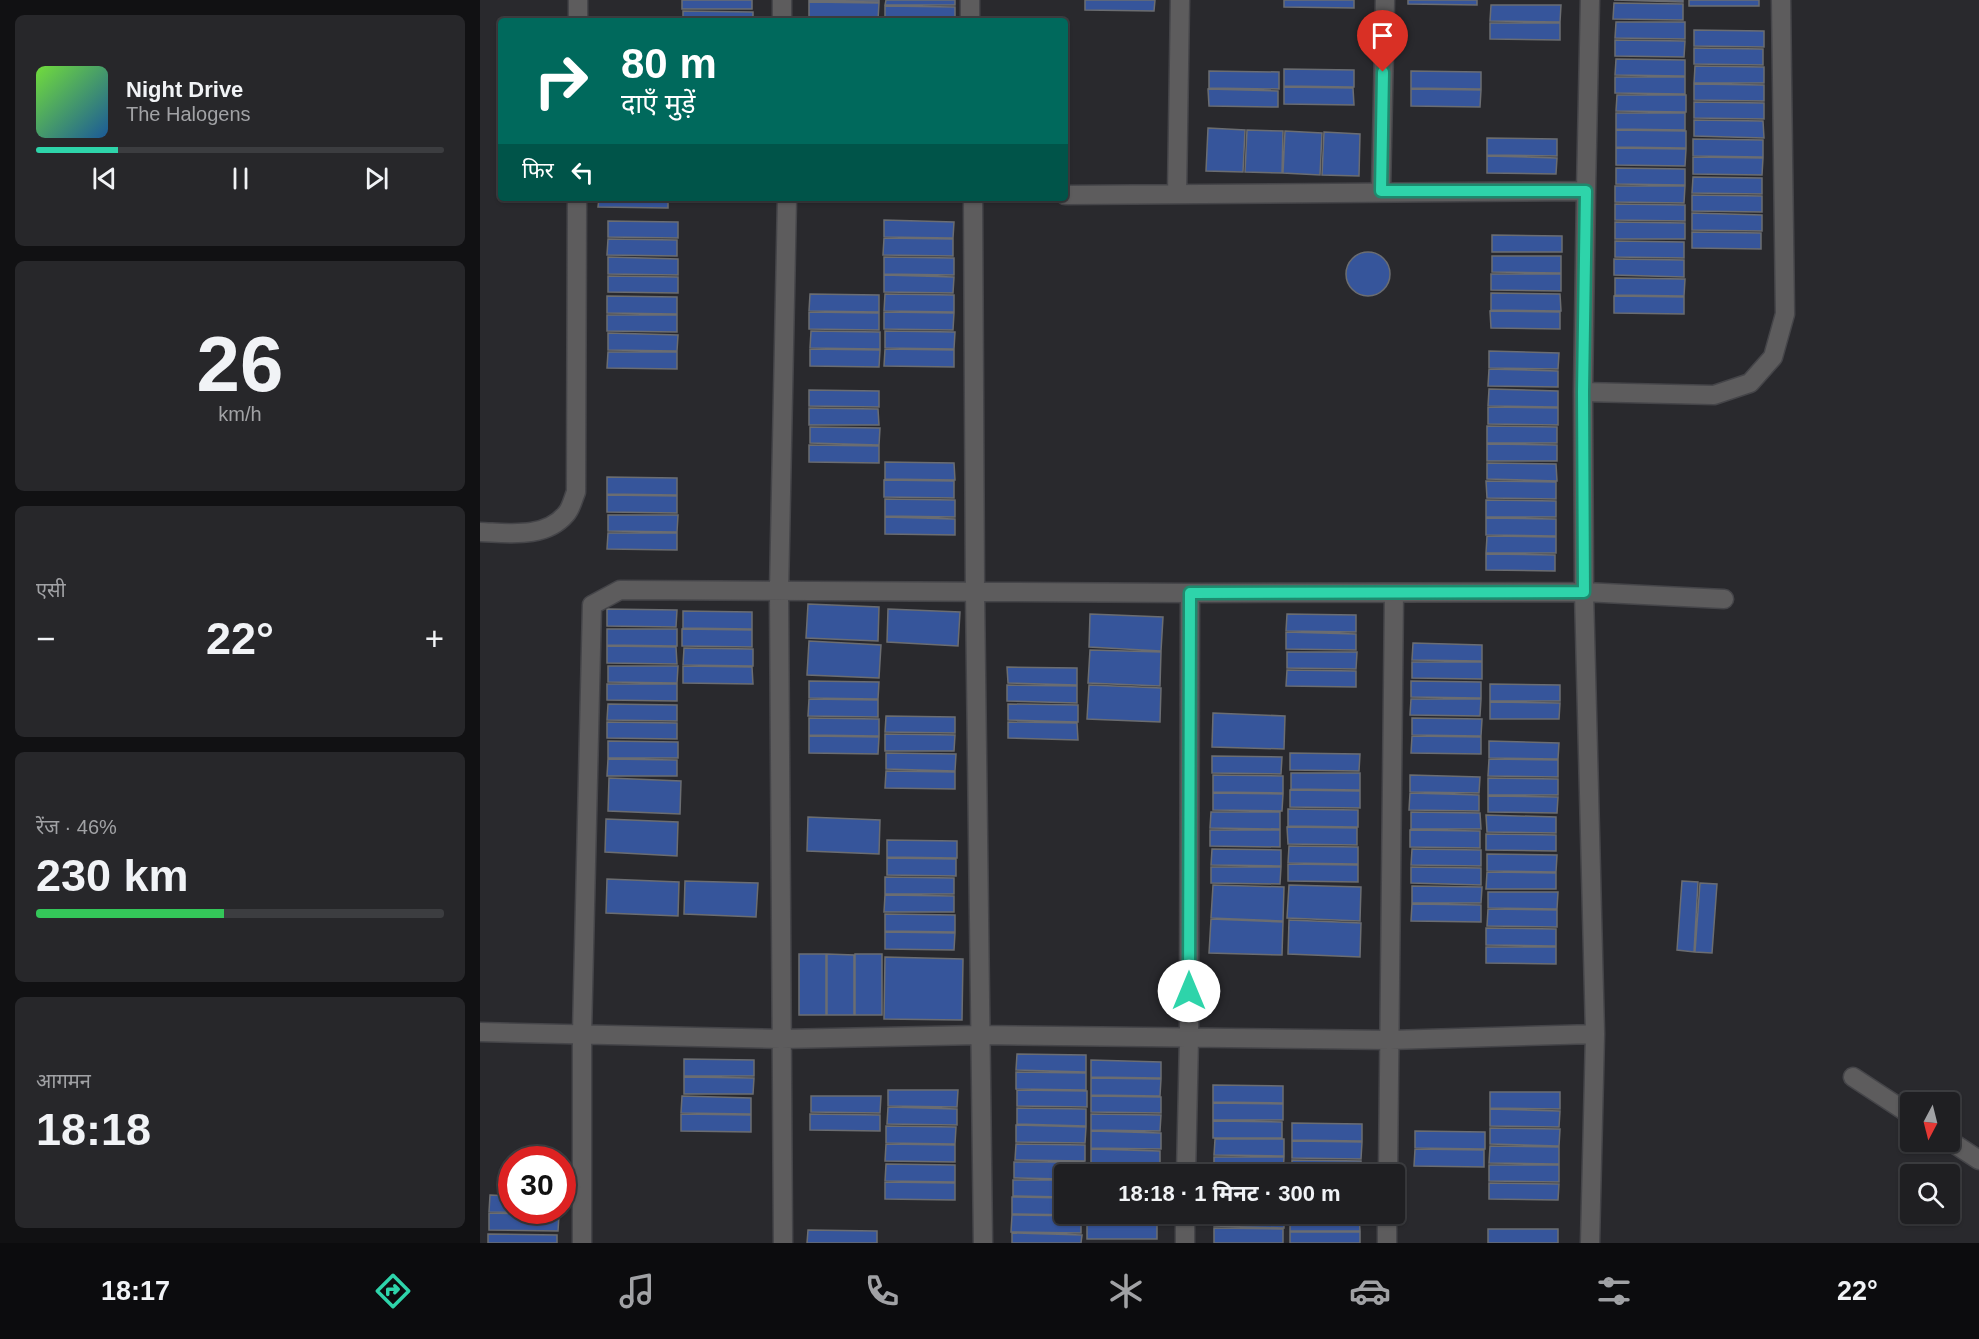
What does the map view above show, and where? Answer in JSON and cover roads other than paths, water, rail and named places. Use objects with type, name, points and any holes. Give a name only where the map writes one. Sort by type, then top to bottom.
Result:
[{"type":"street","points":[[578,0],[578,18]]},
{"type":"street","points":[[782,0],[782,18]]},
{"type":"street","points":[[970,0],[970,18]]},
{"type":"street","points":[[1177,194],[1180,0]]},
{"type":"street","points":[[1381,191],[1385,0]]},
{"type":"street","points":[[1590,0],[1583,392],[1584,592],[1595,1034],[1590,1243]]},
{"type":"street","points":[[1583,392],[1714,395],[1750,383],[1773,357],[1785,314],[1781,0]]},
{"type":"street","points":[[1068,195],[1586,191]]},
{"type":"street","points":[[480,532],[518,534],[545,531],[567,513],[576,492],[577,201]]},
{"type":"street","points":[[783,1243],[779,591],[787,201]]},
{"type":"street","points":[[973,201],[979,1035],[983,1243]]},
{"type":"street","points":[[582,1243],[582,1034],[592,604],[620,590],[1190,593],[1584,592],[1724,599]]},
{"type":"street","points":[[1186,1164],[1189,1038],[1190,593]]},
{"type":"street","points":[[1388,1164],[1394,593]]},
{"type":"street","points":[[480,1032],[781,1039],[979,1035],[1390,1040],[1595,1034]]},
{"type":"street","points":[[1853,1077],[1900,1108]]},
{"type":"street","points":[[1960,1148],[1979,1160]]},
{"type":"street","points":[[1185,1224],[1185,1243]]},
{"type":"street","points":[[1387,1224],[1387,1243]]}]
